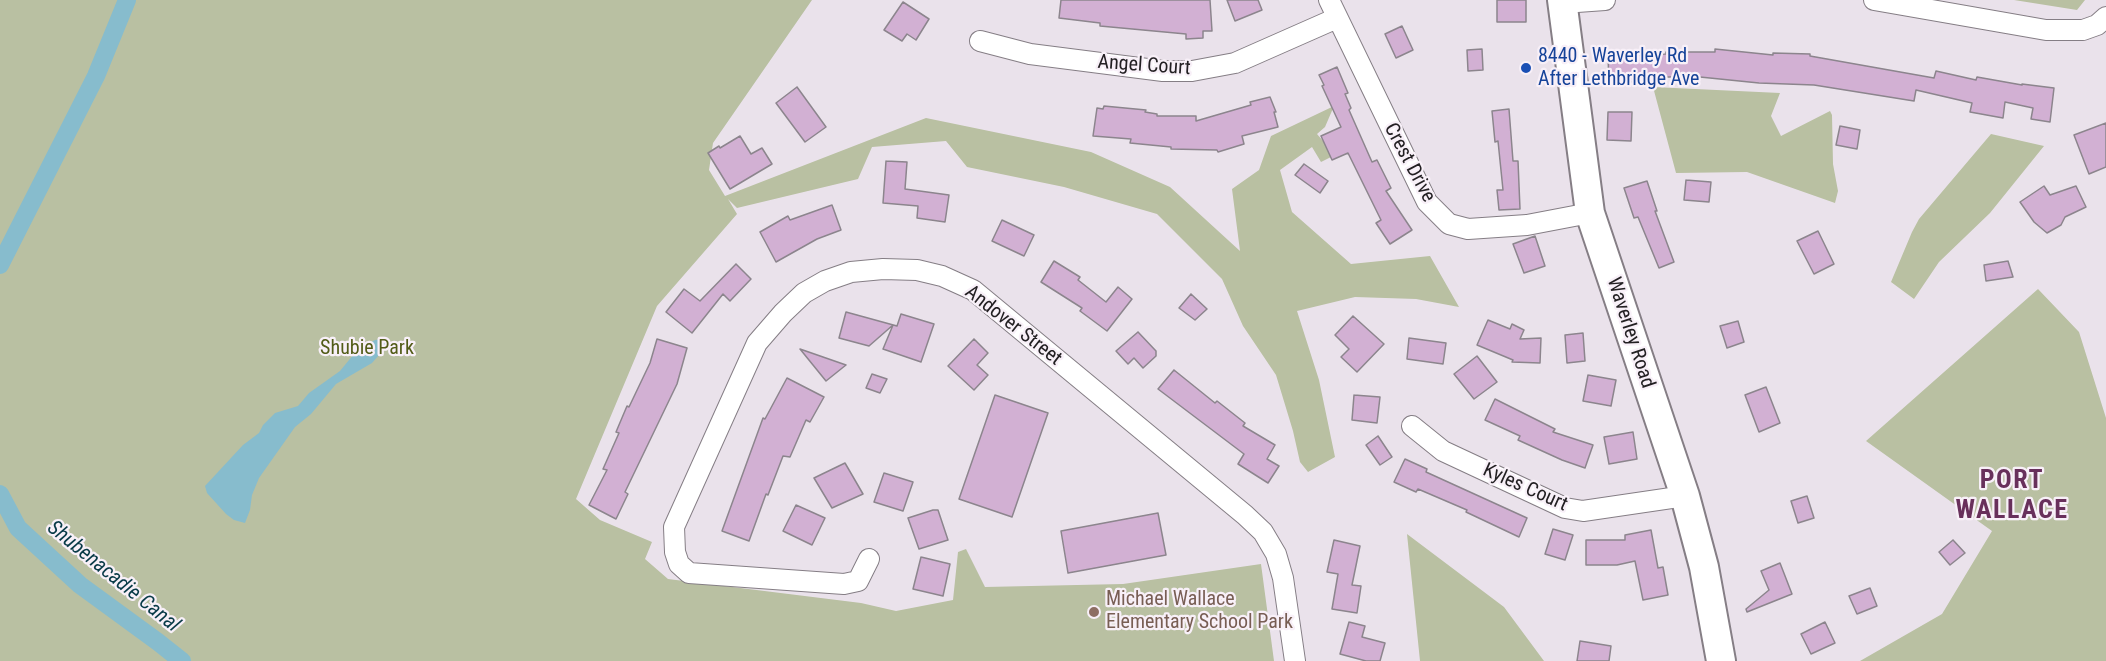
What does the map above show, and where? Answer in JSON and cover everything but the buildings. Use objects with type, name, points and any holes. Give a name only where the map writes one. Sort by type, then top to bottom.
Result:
[{"type":"main road","name":"Waverley Road","points":[[1562,2],[1590,213],[1685,496],[1704,567],[1721,661]]},
{"type":"street","points":[[1562,2],[1605,0]]},
{"type":"street","points":[[1874,0],[2046,30],[2083,30],[2097,25],[2106,17]]},
{"type":"street","name":"Crest Drive","points":[[1333,9],[1427,202],[1449,224],[1468,230],[1527,225],[1590,213]]},
{"type":"street","name":"Angel Court","points":[[980,41],[1030,54],[1163,71],[1192,71],[1235,63],[1333,9]]},
{"type":"street","name":"Andover Street","points":[[869,559],[858,581],[844,584],[689,573],[679,564],[675,552],[674,527],[757,343],[783,313],[804,293],[851,272],[884,269],[917,270],[942,276],[973,290],[1263,532],[1276,554],[1283,578],[1295,661]]},
{"type":"street","name":"Kyles Court","points":[[1412,426],[1443,451],[1565,508],[1583,511],[1685,496]]},
{"type":"green space","name":"Shubie Park","points":[[0,0],[812,0],[713,143],[709,170],[725,196],[926,118],[1091,152],[1170,187],[1240,251],[1232,189],[1259,170],[1271,136],[1334,106],[1325,127],[1317,134],[1335,155],[1321,162],[1312,147],[1280,170],[1292,212],[1351,264],[1430,256],[1459,307],[1416,299],[1355,297],[1297,311],[1319,380],[1335,457],[1308,472],[1300,462],[1276,375],[1243,326],[1222,279],[1157,214],[1064,187],[967,167],[946,141],[872,147],[858,179],[737,208],[728,199],[737,214],[657,306],[576,499],[600,520],[652,542],[645,559],[668,579],[861,603],[896,611],[953,600],[958,552],[966,549],[985,587],[1123,584],[1261,564],[1274,661],[0,661]]},
{"type":"green space","points":[[2014,0],[2085,0],[2077,10]]},
{"type":"green space","points":[[1653,87],[1780,93],[1771,116],[1781,136],[1830,111],[1833,164],[1838,191],[1835,203],[1747,172],[1676,173]]},
{"type":"green space","points":[[1991,134],[2044,146],[1990,213],[1939,262],[1914,299],[1891,282],[1912,232],[1919,219]]},
{"type":"green space","points":[[2038,289],[2079,332],[2106,418],[2106,661],[1860,661],[1942,614],[1992,531],[1866,441]]},
{"type":"green space","points":[[1407,534],[1504,607],[1544,661],[1420,661]]},
{"type":"water","points":[[375,340],[387,341],[387,346],[372,363],[336,384],[311,414],[295,427],[259,478],[245,523],[234,520],[226,514],[207,493],[205,486],[243,445],[259,433],[263,425],[275,413],[298,406],[309,393],[340,371],[358,349]]},
{"type":"waterway","name":"Shubenacadie Canal","points":[[0,265],[96,76],[127,0]]},
{"type":"waterway","name":"Shubenacadie Canal","points":[[0,494],[18,528],[80,585],[182,661]]},
{"type":"place","name":"8440 - Waverley Rd After Lethbridge Ave","points":[[1526,68]]},
{"type":"place","name":"Michael Wallace Elementary School Park","points":[[1094,612]]},
{"type":"district","name":"PORT WALLACE","points":[[2012,496]]}]
